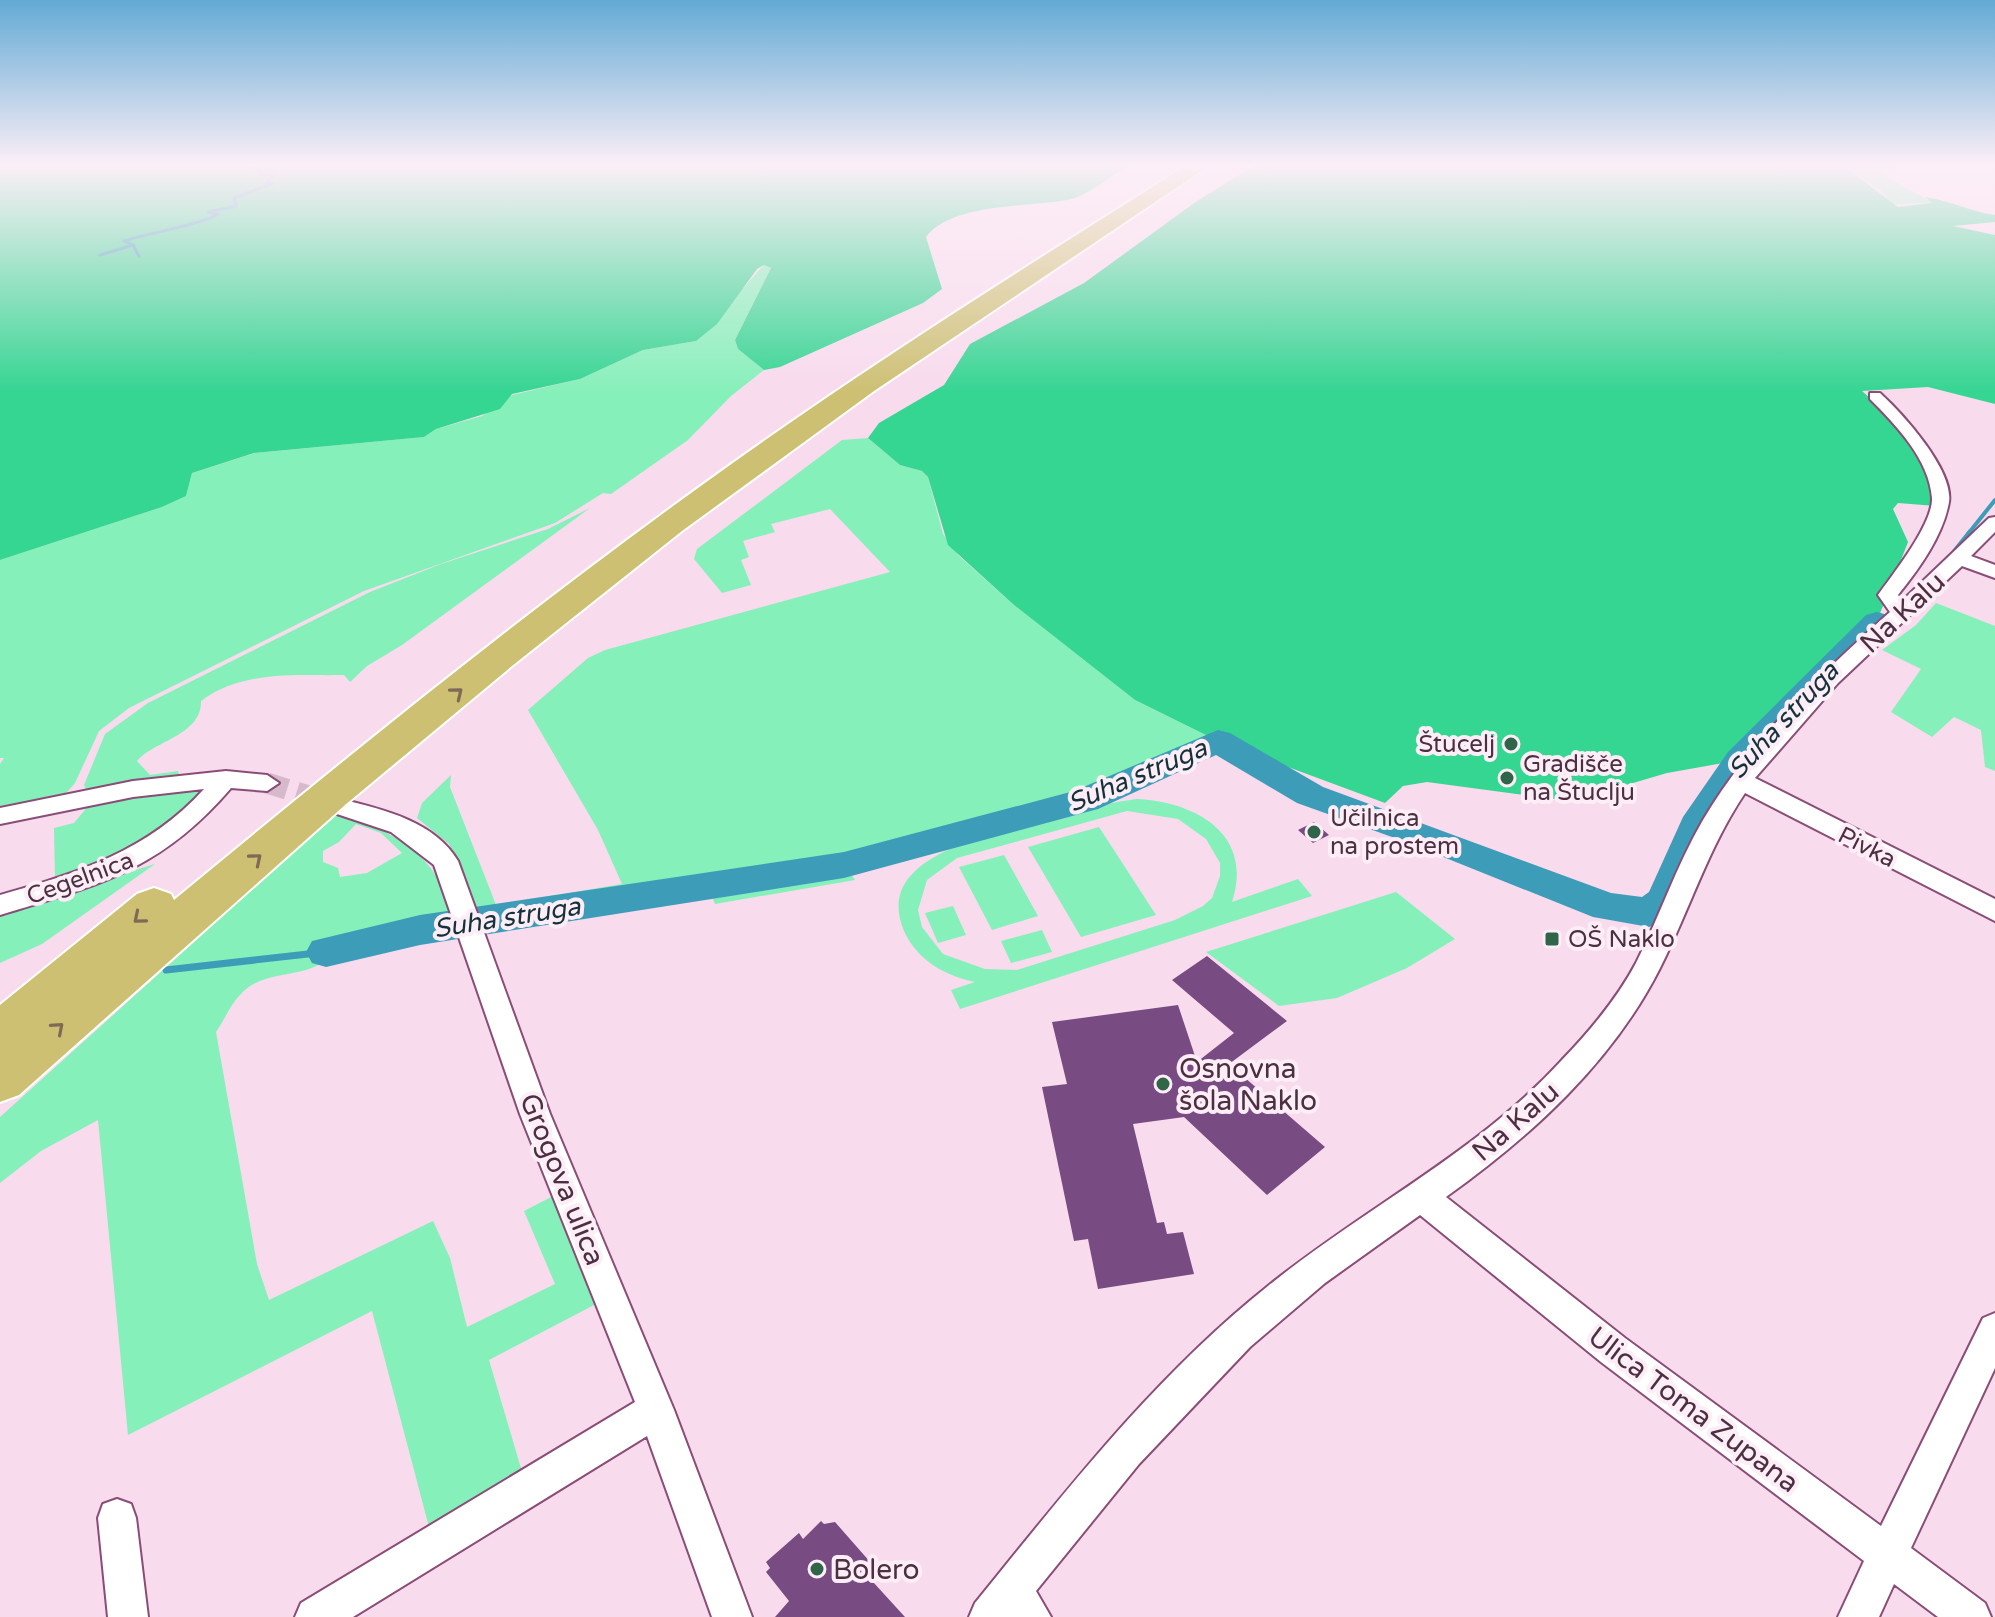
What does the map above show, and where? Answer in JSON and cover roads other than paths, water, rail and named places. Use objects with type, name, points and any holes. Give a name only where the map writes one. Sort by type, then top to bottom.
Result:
[{"type":"highway","points":[[0,1035],[317,772],[644,519],[923,326],[1056,242]]},
{"type":"highway","points":[[0,1079],[338,789],[670,524],[944,328],[1078,242]]},
{"type":"street","points":[[1875,396],[1902,422],[1930,464],[1941,500],[1917,558],[1888,595],[1900,612]]},
{"type":"street","name":"Na Kalu","points":[[1010,1608],[1056,1532],[1173,1395],[1280,1297],[1505,1136],[1601,1037],[1640,981],[1690,865],[1741,781],[1790,717],[1900,612],[1961,559],[1995,522]]},
{"type":"street","name":"Na Kalu","points":[[1961,559],[1995,572]]},
{"type":"street","points":[[0,816],[156,787],[226,779],[267,783]]},
{"type":"street","name":"Cegelnica","points":[[0,905],[108,872],[154,850],[183,829],[226,779]]},
{"type":"street","name":"Pivka","points":[[1741,781],[1995,911]]},
{"type":"street","points":[[1716,820],[1734,806],[1751,802],[1783,804]]},
{"type":"street","name":"Grogova ulica","points":[[345,808],[392,820],[418,834],[445,861],[535,1114],[656,1410],[732,1617]]},
{"type":"street","name":"Ulica Toma Zupana","points":[[1420,1196],[1613,1350],[1971,1617]]},
{"type":"street","points":[[1858,1617],[1995,1330]]},
{"type":"street","points":[[315,1617],[656,1410]]},
{"type":"street","points":[[117,1518],[128,1617]]},
{"type":"waterway","points":[[127,242],[133,245]]},
{"type":"waterway","points":[[100,255],[133,245]]},
{"type":"waterway","points":[[133,245],[139,256]]},
{"type":"waterway","points":[[1968,534],[1995,500]]},
{"type":"waterway","points":[[1954,552],[1970,532]]},
{"type":"waterway","name":"Suha struga","points":[[326,952],[420,930],[844,865],[1085,800],[1218,741],[1310,795],[1419,833],[1607,907],[1649,912],[1664,901],[1701,817],[1740,760],[1877,621]]},
{"type":"waterway","points":[[166,970],[326,952]]},
{"type":"tunnel","points":[[267,783],[334,804],[328,802]]},
{"type":"place","name":"Štucelj","points":[[1511,744]]},
{"type":"place","name":"Gradišče na Štuclju","points":[[1507,778]]},
{"type":"place","name":"Učilnica na prostem","points":[[1314,832]]},
{"type":"place","name":"OŠ Naklo","points":[[1552,939]]},
{"type":"place","name":"Osnovna šola Naklo","points":[[1163,1084]]},
{"type":"place","name":"Bolero","points":[[817,1569]]}]
